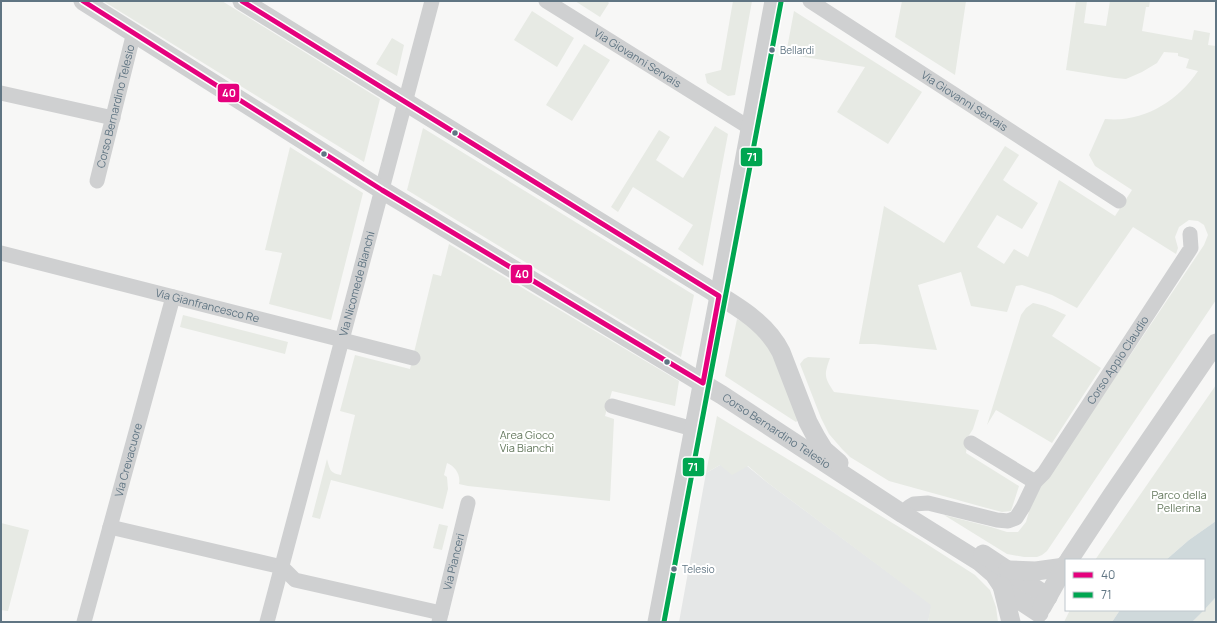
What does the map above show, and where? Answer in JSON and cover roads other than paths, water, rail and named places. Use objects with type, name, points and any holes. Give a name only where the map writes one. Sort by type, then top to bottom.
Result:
[{"type":"street","name":"Corso Bernardino Telesio","points":[[83,1],[382,190],[703,383],[906,511]]},
{"type":"street","name":"Corso Bernardino Telesio","points":[[242,1],[719,296],[761,325],[776,342],[808,422],[824,450],[842,465],[980,562],[994,574],[1005,578],[1020,602],[1040,610]]},
{"type":"street","name":"Via Nicomede Bianchi","points":[[267,622],[432,1]]},
{"type":"street","name":"Via Giovanni Servais","points":[[546,1],[750,128]]},
{"type":"street","points":[[657,622],[774,1]]},
{"type":"street","name":"Via Giovanni Servais","points":[[810,1],[1119,201]]},
{"type":"street","name":"Corso Bernardino Telesio","points":[[97,181],[134,32]]},
{"type":"street","points":[[1,93],[113,118]]},
{"type":"street","name":"Corso Appio Claudio","points":[[906,511],[914,504],[928,503],[997,520],[1008,521],[1016,518],[1035,482],[1044,473],[1191,248],[1190,234]]},
{"type":"street","name":"Via Gianfrancesco Re","points":[[1,253],[413,358]]},
{"type":"street","name":"Via Crevacuore","points":[[84,622],[173,297]]},
{"type":"street","points":[[1069,559],[1216,343]]},
{"type":"street","points":[[612,406],[693,429]]},
{"type":"street","points":[[971,443],[1035,482]]},
{"type":"street","name":"Via Pianceri","points":[[440,618],[468,502]]},
{"type":"street","points":[[110,528],[282,567],[296,580],[440,618]]},
{"type":"street","points":[[1005,578],[1065,564]]},
{"type":"street","points":[[1040,610],[1065,566]]},
{"type":"street","name":"Corso Bernardino Telesio","points":[[1005,578],[1011,622]]},
{"type":"place","name":"Bellardi","points":[[772,50]]},
{"type":"place","name":"Telesio","points":[[674,569]]},
{"type":"park label","name":"Area Gioco Via Bianchi","points":[[527,441]]},
{"type":"park label","name":"Parco della Pellerina","points":[[1179,501]]}]
